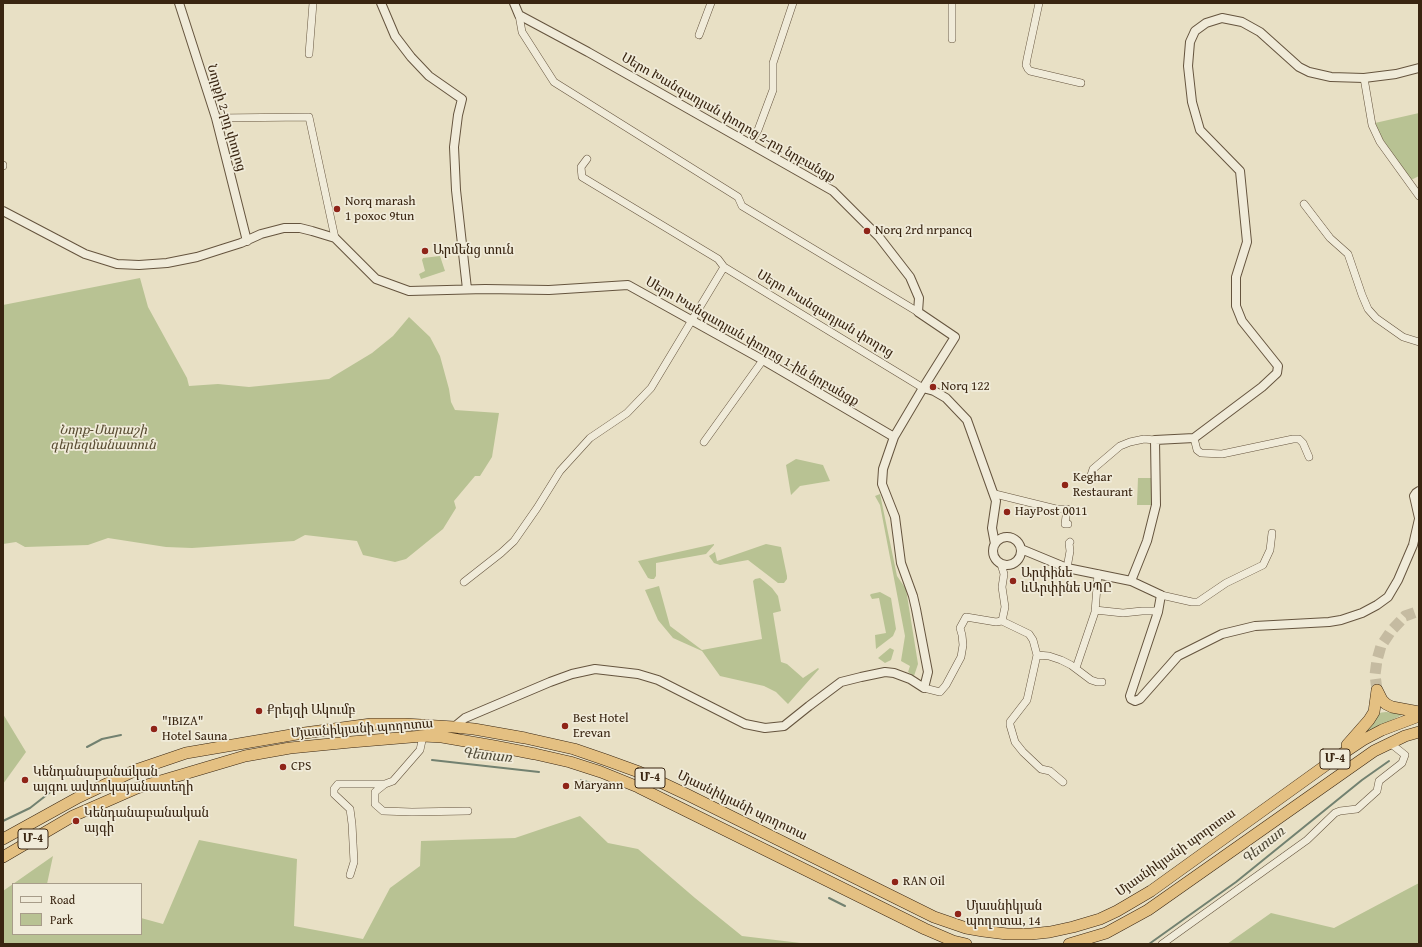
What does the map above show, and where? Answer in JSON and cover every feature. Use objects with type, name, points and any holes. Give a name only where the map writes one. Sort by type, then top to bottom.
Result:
[{"type":"highway","points":[[1337,758],[1370,720],[1374,712],[1378,690],[1382,700],[1386,704],[1399,709],[1419,712]]},
{"type":"highway","name":"Մյասնիկյանի պողոտա","points":[[3,839],[79,797],[136,770],[186,753],[290,735],[371,724],[405,724],[454,727],[482,730],[525,738],[574,749],[606,760],[639,772],[688,795],[934,917],[966,928],[1006,934],[1031,934],[1050,932],[1100,919],[1117,911],[1151,891],[1337,758],[1382,730],[1419,716]]},
{"type":"highway","name":"Մ-4","points":[[1069,944],[1106,933],[1148,910],[1374,751],[1419,732]]},
{"type":"highway","name":"Մյասնիկյանի պողոտա","points":[[3,857],[67,819],[137,788],[245,756],[290,748],[423,736],[442,737],[501,747],[570,762],[601,772],[652,794],[925,929],[953,941],[966,944]]},
{"type":"street","name":"Նորքի 2-րդ փողոց","points":[[179,3],[216,118],[247,240]]},
{"type":"street","points":[[309,54],[313,3]]},
{"type":"street","points":[[381,3],[396,36],[411,57],[429,76],[462,99],[458,115],[454,147],[456,190],[467,290]]},
{"type":"street","points":[[514,3],[522,32],[554,82],[738,197],[742,206],[918,312],[955,337],[894,437],[883,469],[882,484],[895,517],[901,564],[913,596],[928,672],[924,688]]},
{"type":"street","points":[[699,35],[712,3]]},
{"type":"street","points":[[750,143],[758,130],[772,90],[773,63],[793,3]]},
{"type":"street","points":[[952,3],[952,39]]},
{"type":"street","points":[[1039,3],[1026,65],[1028,69],[1030,71],[1081,83]]},
{"type":"street","name":"Սերո Խանզադյան փողոց 2-րդ նրբանցք","points":[[518,16],[588,52],[833,190],[879,237],[910,277],[919,298],[918,312]]},
{"type":"street","points":[[1091,475],[1093,469],[1120,446],[1130,442],[1144,439],[1155,440],[1194,438],[1262,387],[1277,372],[1278,366],[1242,321],[1236,306],[1236,277],[1247,242],[1240,171],[1200,130],[1192,102],[1188,66],[1190,42],[1195,31],[1206,23],[1222,18],[1242,22],[1260,32],[1299,67],[1309,72],[1331,77],[1364,78],[1396,74],[1419,68]]},
{"type":"street","points":[[1364,78],[1372,125],[1380,142],[1419,196]]},
{"type":"street","points":[[216,118],[308,117],[335,238]]},
{"type":"street","name":"Սերո Խանզադյան փողոց","points":[[587,159],[581,166],[582,177],[718,260],[724,267],[923,388],[934,391],[946,398],[967,420],[988,480],[995,494],[996,500],[992,528],[996,539]]},
{"type":"street","points":[[1304,204],[1330,238],[1348,254],[1368,309],[1376,318],[1403,337],[1419,342]]},
{"type":"street","name":"Սերո Խանզադյան փողոց 1-ին նրբանցք","points":[[3,211],[85,254],[117,264],[134,265],[167,263],[197,257],[261,234],[284,228],[306,229],[335,238],[376,279],[409,291],[549,290],[628,285],[763,360],[894,437]]},
{"type":"street","points":[[464,582],[514,541],[560,471],[590,438],[626,413],[651,388],[724,267]]},
{"type":"street","points":[[704,442],[763,360]]},
{"type":"street","points":[[1194,438],[1198,450],[1201,453],[1222,454],[1299,439],[1303,443],[1309,457]]},
{"type":"street","points":[[1131,581],[1147,541],[1156,505],[1155,440]]},
{"type":"street","points":[[1161,595],[1158,611],[1130,696],[1134,701],[1140,699],[1178,656],[1222,634],[1255,626],[1341,620],[1362,613],[1377,605],[1388,596],[1398,580],[1413,545],[1419,518],[1414,496],[1419,491]]},
{"type":"street","points":[[995,494],[1056,509],[1067,509],[1065,524],[1068,524]]},
{"type":"street","points":[[1021,549],[1067,568],[1131,581],[1161,595],[1198,602],[1226,583],[1263,565],[1270,550],[1272,533]]},
{"type":"street","points":[[1006,537],[1015,539],[1021,549],[1019,559],[1016,562],[1005,565],[994,558],[993,553],[996,539],[1006,537]]},
{"type":"street","points":[[1067,568],[1070,542]]},
{"type":"street","points":[[1002,621],[1005,607],[1002,587],[1005,565]]},
{"type":"street","points":[[1076,668],[1095,610],[1098,574]]},
{"type":"street","points":[[1095,610],[1123,614],[1142,611],[1158,611]]},
{"type":"street","points":[[454,727],[465,718],[550,682],[572,674],[595,670],[638,674],[658,680],[745,724],[765,728],[784,726],[841,682],[861,677],[885,672],[894,673],[910,679],[924,688],[940,692],[946,685],[961,657],[963,645],[960,628],[966,617],[996,622],[1002,621],[1029,634],[1033,640],[1037,655],[1026,700],[1010,722],[1010,725],[1015,742],[1023,752],[1041,769],[1050,771],[1063,782]]},
{"type":"street","points":[[1037,655],[1048,656],[1061,660],[1076,668],[1091,680],[1102,682]]},
{"type":"street","points":[[350,875],[354,862],[350,809],[334,794],[334,789],[338,784],[385,784],[393,781],[420,750],[423,736]]},
{"type":"street","points":[[1162,944],[1307,840],[1335,813],[1357,809],[1377,791],[1379,781],[1402,763],[1405,755],[1390,743]]},
{"type":"street","points":[[385,784],[376,792],[375,804],[383,811],[468,811]]},
{"type":"green space","points":[[1419,113],[1419,176],[1411,180],[1383,140],[1375,123]]},
{"type":"green space","points":[[440,256],[445,271],[421,279],[419,274],[425,271],[422,260],[423,258]]},
{"type":"green space","name":"Նորք-Մարաշի գերեզմանատուն","points":[[140,278],[148,307],[187,378],[189,386],[218,384],[249,387],[329,379],[372,353],[393,336],[409,317],[430,337],[440,356],[451,402],[455,410],[499,413],[492,457],[480,476],[475,476],[454,501],[456,508],[443,529],[406,559],[395,562],[363,555],[357,541],[305,535],[294,541],[192,548],[166,547],[108,538],[88,545],[25,547],[16,542],[3,544],[3,305]]},
{"type":"green space","points":[[796,459],[823,465],[830,481],[800,486],[791,495],[786,465]]},
{"type":"green space","points":[[1138,478],[1153,478],[1152,505],[1137,505]]},
{"type":"green space","points":[[880,494],[897,576],[906,589],[918,664],[914,676],[908,672],[910,666],[901,661],[905,636],[880,505],[875,496]]},
{"type":"green space","points":[[714,544],[706,554],[656,563],[656,576],[654,579],[648,578],[638,561]]},
{"type":"green space","points":[[766,544],[781,547],[787,576],[784,583],[778,583],[748,560],[720,565],[714,563],[709,556],[715,552],[717,561]]},
{"type":"green space","points":[[760,578],[772,588],[778,596],[781,611],[773,613],[781,662],[787,664],[803,678],[818,668],[819,669],[788,704],[776,692],[764,686],[720,676],[702,651],[673,638],[658,620],[645,590],[659,586],[670,626],[702,650],[762,639],[753,581]]},
{"type":"green space","points":[[880,592],[891,598],[896,629],[893,636],[876,649],[875,635],[886,633],[879,598],[872,599],[870,595]]},
{"type":"green space","points":[[890,648],[894,650],[891,660],[885,663],[878,658]]},
{"type":"green space","points":[[1386,712],[1404,714],[1360,736],[1378,713]]},
{"type":"green space","points":[[3,714],[26,752],[3,784]]},
{"type":"green space","points":[[580,816],[608,843],[638,849],[742,936],[809,944],[3,944],[3,891],[12,885],[12,935],[142,935],[142,918],[163,924],[199,840],[297,859],[294,926],[363,939],[390,888],[420,866],[421,841],[515,838]]},
{"type":"green space","points":[[53,856],[47,883],[14,883]]},
{"type":"green space","points":[[1419,883],[1419,942],[1416,944],[1227,944],[1271,913],[1334,928]]},
{"type":"waterway","name":"Գետառ","points":[[87,747],[102,739],[121,735]]},
{"type":"waterway","name":"Գետառ","points":[[432,760],[539,772]]},
{"type":"waterway","name":"Գետառ","points":[[1149,944],[1236,882],[1362,780],[1389,761]]},
{"type":"waterway","name":"Գետառ","points":[[581,780],[594,784]]},
{"type":"waterway","name":"Գետառ","points":[[3,821],[30,808],[53,790]]},
{"type":"waterway","name":"Գետառ","points":[[829,898],[845,906]]},
{"type":"tunnel","points":[[1377,690],[1375,675],[1381,646],[1391,631],[1405,616],[1419,611]]},
{"type":"place","name":"Norq marash 1 poxoc 9tun","points":[[337,209]]},
{"type":"place","name":"Norq 2rd nrpancq","points":[[867,231]]},
{"type":"place","name":"Արմենց տուն","points":[[425,251]]},
{"type":"place","name":"Norq 122","points":[[933,387]]},
{"type":"place","name":"Keghar Restaurant","points":[[1065,485]]},
{"type":"place","name":"HayPost 0011","points":[[1007,512]]},
{"type":"place","name":"Արփինե ևԱրփինե ՍՊԸ","points":[[1013,581]]},
{"type":"place","name":"Քրեյզի Ակումբ","points":[[259,711]]},
{"type":"place","name":"Best Hotel Erevan","points":[[565,726]]},
{"type":"place","name":"\"IBIZA\" Hotel Sauna","points":[[154,729]]},
{"type":"place","name":"CPS","points":[[283,767]]},
{"type":"place","name":"Կենդանաբանական այգու ավտոկայանատեղի","points":[[25,780]]},
{"type":"place","name":"Maryann","points":[[566,786]]},
{"type":"place","name":"Կենդանաբանական այգի","points":[[76,821]]},
{"type":"place","name":"RAN Oil","points":[[895,882]]},
{"type":"place","name":"Մյասնիկյան պողոտա, 14","points":[[958,914]]}]
